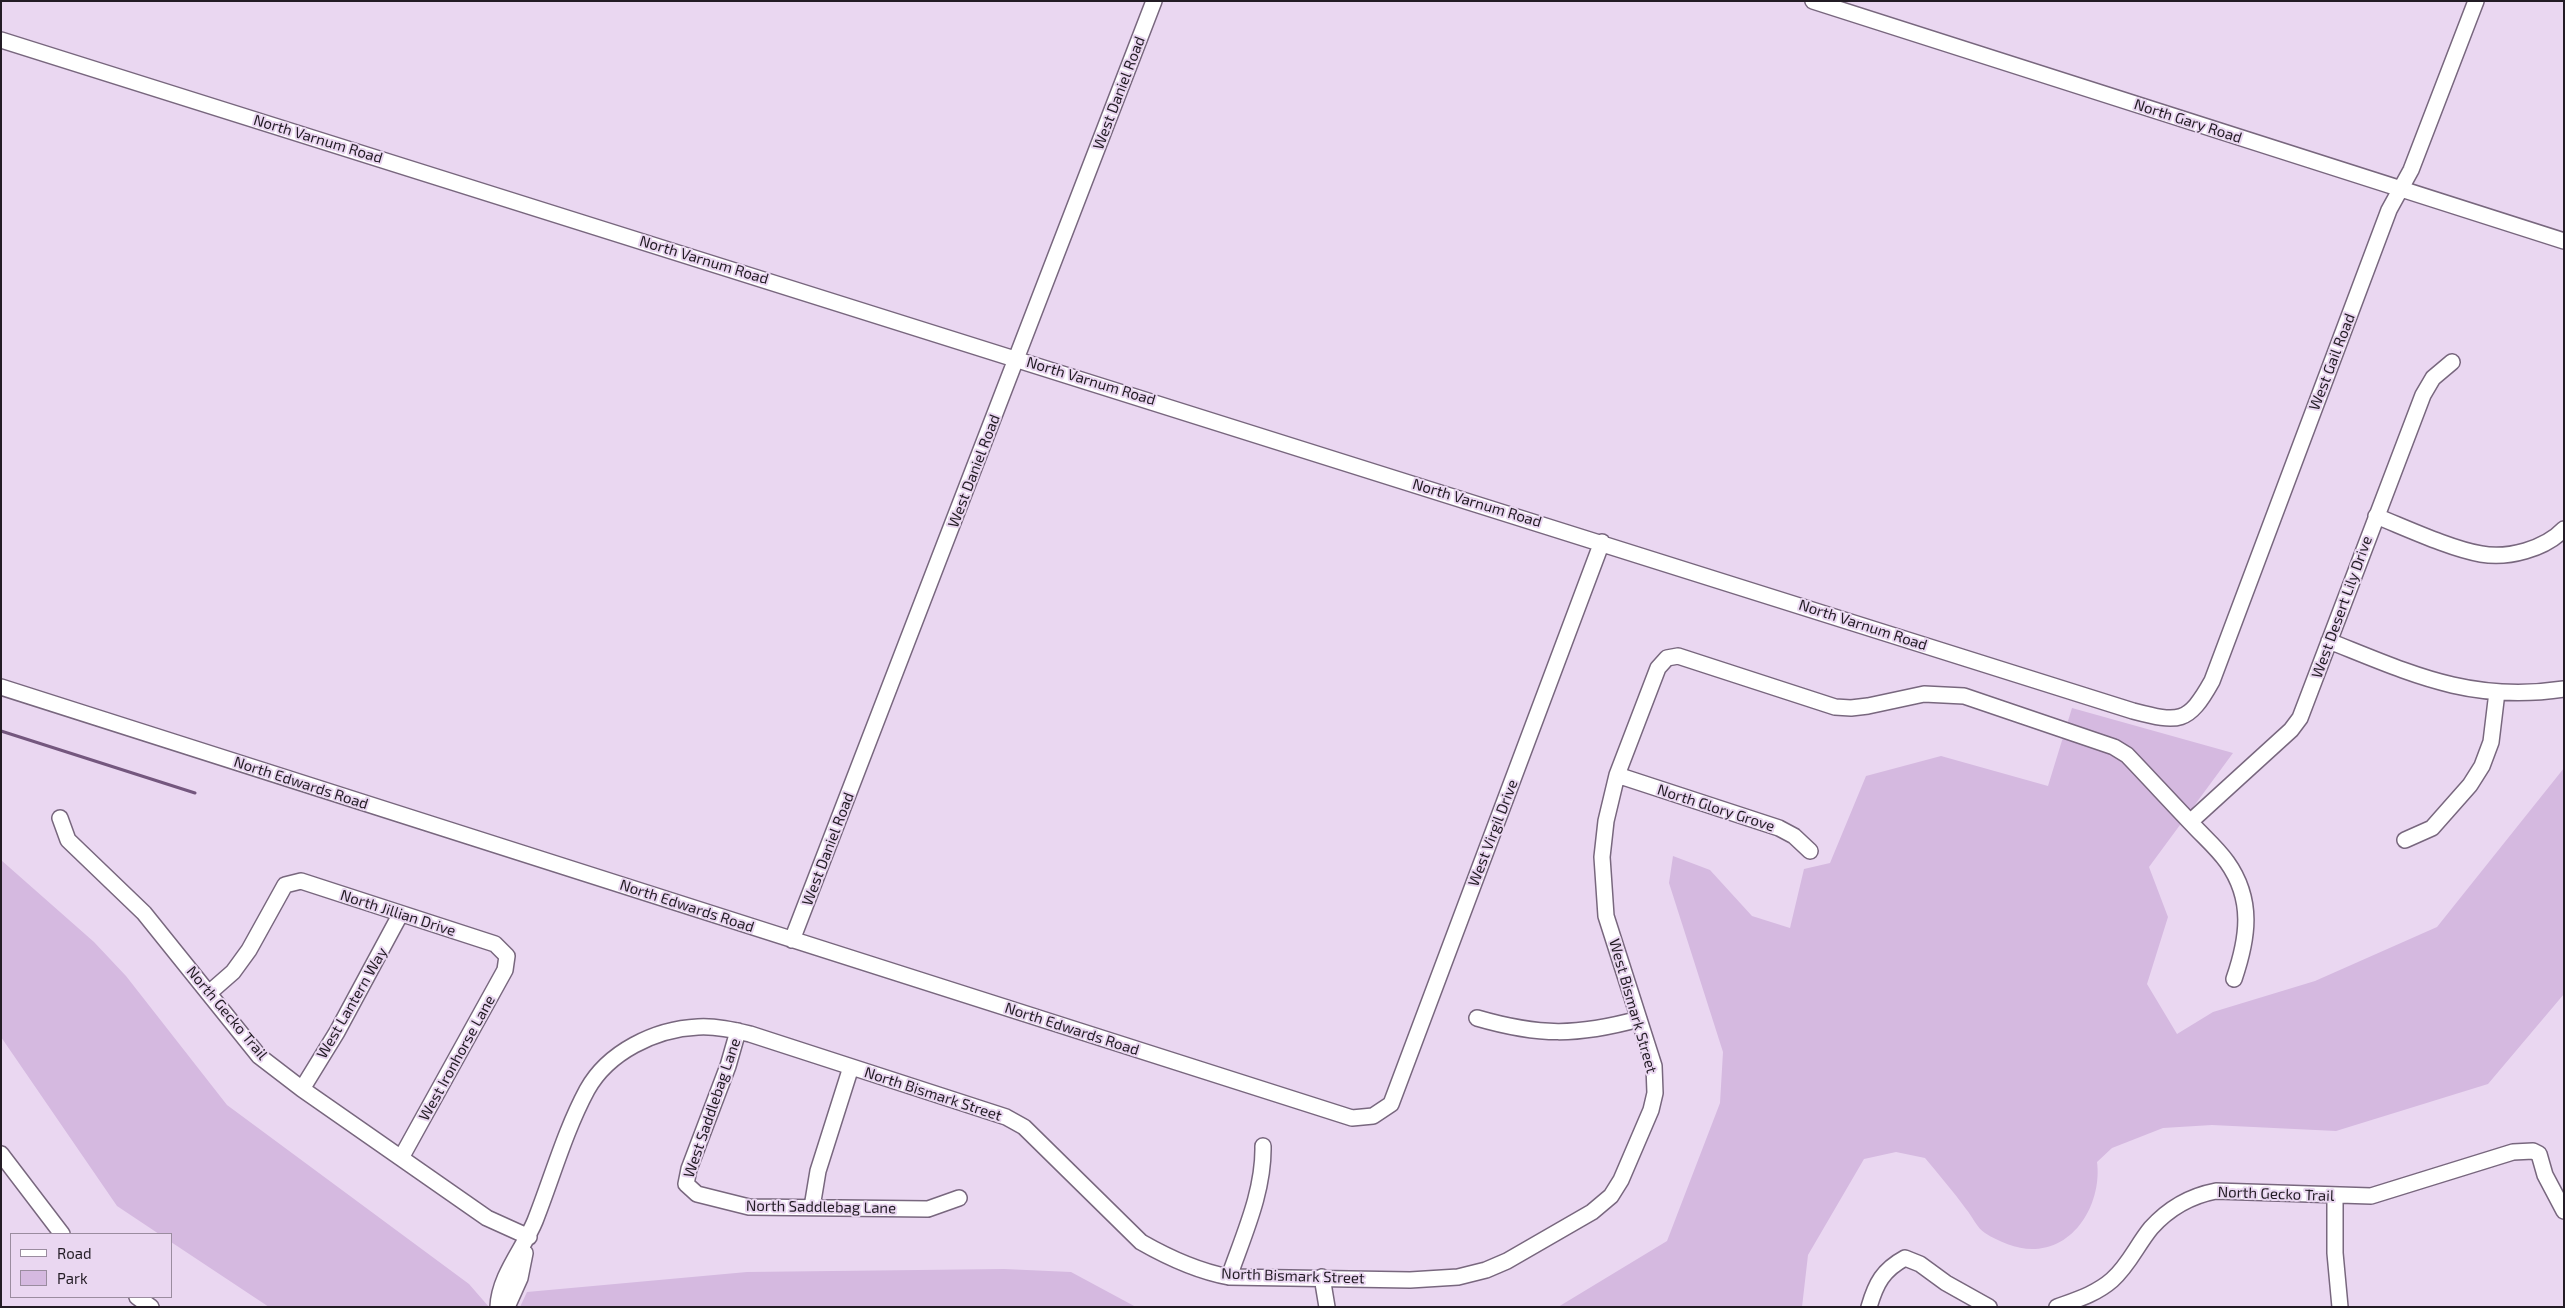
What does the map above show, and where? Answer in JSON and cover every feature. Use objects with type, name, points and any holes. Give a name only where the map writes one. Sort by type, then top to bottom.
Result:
[{"type":"street","name":"West Daniel Road","points":[[792,940],[1154,1]]},
{"type":"street","name":"West Gail Road","points":[[2181,717],[2198,706],[2212,681],[2389,210],[2411,170],[2476,1]]},
{"type":"street","name":"North Gary Road","points":[[1815,2],[2564,241]]},
{"type":"street","name":"North Varnum Road","points":[[1,40],[2133,710],[2157,717],[2181,717]]},
{"type":"street","name":"West Desert Lily Drive","points":[[2190,822],[2291,730],[2300,718],[2423,395],[2433,378],[2452,362]]},
{"type":"street","points":[[2376,516],[2483,555],[2533,549],[2548,542],[2564,529]]},
{"type":"street","name":"West Virgil Drive","points":[[1373,1116],[1391,1104],[1602,542]]},
{"type":"street","points":[[2329,641],[2431,681],[2460,688],[2497,692],[2538,693],[2564,689]]},
{"type":"street","name":"West Bismark Street","points":[[1410,1280],[1458,1277],[1486,1270],[1507,1261],[1592,1212],[1611,1196],[1621,1180],[1651,1110],[1655,1094],[1654,1066],[1606,916],[1602,857],[1606,821],[1617,775],[1658,668],[1667,658],[1678,656],[1835,707],[1868,706],[1924,694],[1964,696],[2114,747],[2127,755],[2190,822]]},
{"type":"street","name":"North Edwards Road","points":[[1,687],[1352,1118],[1373,1116]]},
{"type":"street","points":[[2404,840],[2432,828],[2470,785],[2482,766],[2491,742],[2497,692]]},
{"type":"street","name":"North Glory Grove","points":[[1617,775],[1779,828],[1794,836],[1810,850]]},
{"type":"street","name":"North Gecko Trail","points":[[60,818],[68,840],[144,913],[259,1056],[302,1089],[487,1218],[529,1237]]},
{"type":"street","points":[[2190,822],[2226,861],[2242,891],[2246,933],[2244,949],[2234,979]]},
{"type":"street","name":"North Jillian Drive","points":[[209,993],[233,972],[249,950],[285,885],[300,881],[494,944],[507,956]]},
{"type":"street","name":"West Lantern Way","points":[[302,1089],[337,1032],[400,915]]},
{"type":"street","name":"West Ironhorse Lane","points":[[401,1158],[505,970],[507,956]]},
{"type":"street","points":[[1477,1018],[1514,1029],[1573,1032],[1605,1028],[1639,1019]]},
{"type":"street","name":"North Bismark Street","points":[[508,1289],[588,1089],[605,1067],[624,1051],[641,1042],[679,1029],[720,1027],[738,1031],[1006,1117],[1031,1133],[1141,1242],[1186,1265],[1205,1272],[1229,1276],[1410,1280]]},
{"type":"street","name":"West Saddlebag Lane","points":[[686,1184],[689,1169],[728,1066],[738,1031]]},
{"type":"street","points":[[812,1207],[818,1171],[851,1067]]},
{"type":"street","points":[[1229,1276],[1260,1185],[1264,1166],[1263,1146]]},
{"type":"street","name":"North Gecko Trail","points":[[2057,1307],[2094,1293],[2112,1280],[2133,1256],[2150,1229],[2173,1207],[2198,1194],[2216,1191],[2371,1196],[2512,1152],[2533,1151],[2539,1154],[2544,1175],[2564,1210]]},
{"type":"street","points":[[1,1154],[61,1233]]},
{"type":"street","name":"North Saddlebag Lane","points":[[686,1184],[697,1194],[740,1206],[928,1209],[959,1198]]},
{"type":"street","points":[[2335,1196],[2336,1253],[2340,1307]]},
{"type":"street","points":[[1869,1307],[1877,1284],[1888,1267],[1905,1258],[1920,1264],[1953,1288],[1989,1307]]},
{"type":"street","points":[[1322,1277],[1327,1307]]},
{"type":"street","points":[[498,1307],[508,1289]]},
{"type":"street","points":[[507,1307],[508,1289]]},
{"type":"street","points":[[138,1298],[150,1306]]},
{"type":"green space","points":[[2072,708],[2233,753],[2149,867],[2168,917],[2147,984],[2177,1034],[2213,1012],[2315,981],[2437,927],[2564,768],[2564,994],[2488,1084],[2336,1131],[2212,1125],[2163,1128],[2112,1148],[2097,1162],[2098,1177],[2095,1191],[2091,1206],[2084,1219],[2075,1231],[2064,1240],[2050,1246],[2035,1249],[2016,1247],[1985,1233],[1925,1158],[1896,1152],[1864,1159],[1808,1255],[1802,1307],[1558,1307],[1667,1241],[1720,1103],[1723,1052],[1669,883],[1673,856],[1710,870],[1752,916],[1790,928],[1804,869],[1830,863],[1866,776],[1941,756],[2048,786]]},
{"type":"green space","points":[[1,860],[94,942],[126,976],[227,1105],[469,1284],[489,1307],[269,1307],[172,1243],[172,1233],[158,1233],[117,1206],[1,1037]]},
{"type":"green space","points":[[1004,1269],[1071,1272],[1136,1307],[520,1307],[527,1292],[747,1272]]},
{"type":"waterway","points":[[1,731],[195,793]]}]
